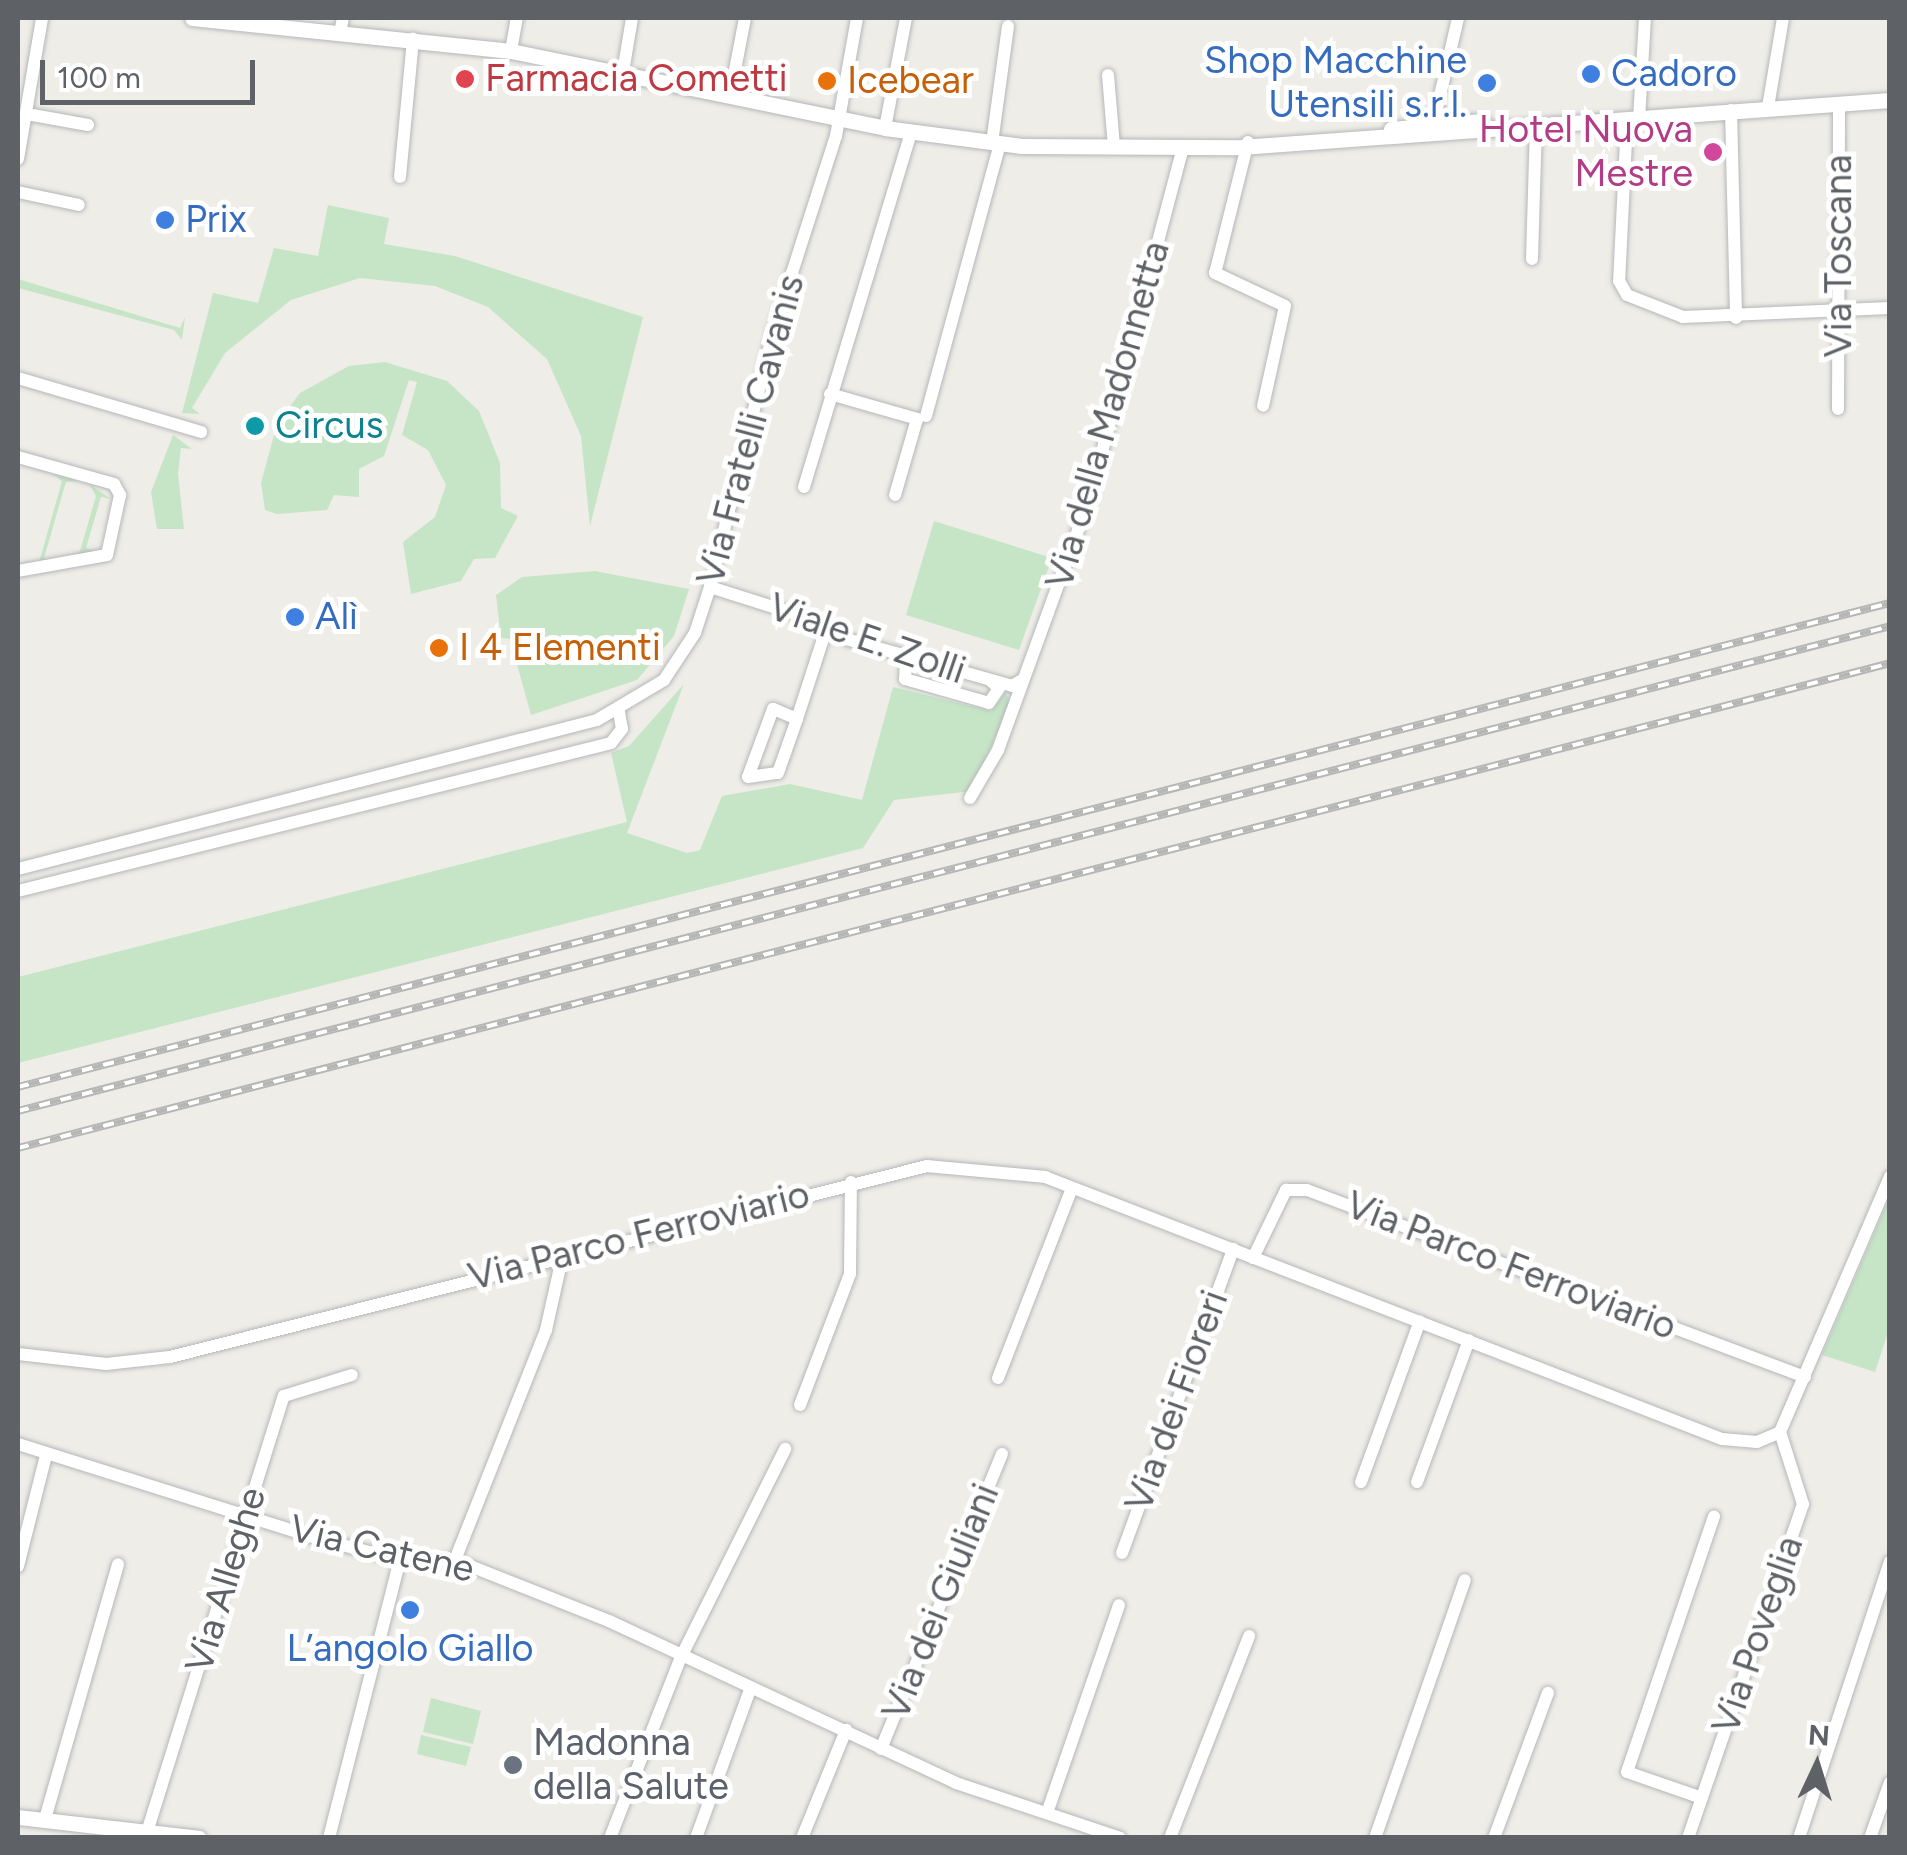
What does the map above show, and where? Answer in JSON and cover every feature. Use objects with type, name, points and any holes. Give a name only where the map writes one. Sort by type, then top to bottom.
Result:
[{"type":"street","points":[[18,159],[42,18]]},
{"type":"street","points":[[192,18],[341,25],[510,51],[885,128],[996,144],[1183,147],[1385,139],[1536,119],[1890,100]]},
{"type":"street","points":[[510,51],[517,18]]},
{"type":"street","points":[[623,72],[632,18]]},
{"type":"street","points":[[730,96],[745,18]]},
{"type":"street","name":"Via Fratelli Cavanis","points":[[18,870],[597,720],[619,712],[678,664],[710,587],[839,118],[858,18]]},
{"type":"street","points":[[885,128],[906,18]]},
{"type":"street","points":[[1435,120],[1458,18]]},
{"type":"street","points":[[1630,18],[1645,18],[1629,114],[1621,288],[1680,316],[1736,318],[1890,308]]},
{"type":"street","points":[[1768,108],[1783,18]]},
{"type":"street","points":[[926,416],[996,144],[1008,26]]},
{"type":"street","points":[[400,177],[413,39]]},
{"type":"street","points":[[1108,75],[1114,147]]},
{"type":"street","name":"Via Toscana","points":[[1838,409],[1839,103]]},
{"type":"street","points":[[1731,110],[1736,318]]},
{"type":"street","points":[[27,114],[88,125]]},
{"type":"street","points":[[1536,119],[1604,122],[1629,114]]},
{"type":"street","points":[[1532,259],[1536,119]]},
{"type":"street","points":[[1385,139],[1435,120]]},
{"type":"street","points":[[1247,143],[1435,120],[1473,125]]},
{"type":"street","points":[[804,487],[910,132]]},
{"type":"street","points":[[1247,143],[1214,273],[1285,306],[1263,406]]},
{"type":"street","name":"Via della Madonnetta","points":[[970,798],[1022,680],[1112,432],[1183,147]]},
{"type":"street","points":[[18,192],[79,206]]},
{"type":"street","points":[[18,378],[201,432]]},
{"type":"street","points":[[830,394],[917,419],[895,495]]},
{"type":"street","points":[[18,457],[114,484],[120,495],[107,555],[18,571]]},
{"type":"street","name":"Viale E. Zolli","points":[[710,587],[817,620],[825,632],[991,681],[1022,680]]},
{"type":"street","points":[[797,719],[773,710],[748,777],[778,774],[797,719],[825,632]]},
{"type":"street","points":[[916,658],[905,680],[989,702],[999,688],[991,681]]},
{"type":"street","name":"Via Fratelli Cavanis","points":[[18,891],[586,748],[618,738],[619,712]]},
{"type":"street","points":[[586,748],[599,736],[597,720]]},
{"type":"street","name":"Via Parco Ferroviario","points":[[18,1354],[106,1364],[170,1358],[562,1254],[927,1166],[1072,1188],[1722,1439],[1757,1442],[1780,1432]]},
{"type":"street","points":[[1780,1432],[1890,1178]]},
{"type":"street","points":[[800,1405],[850,1274],[850,1182]]},
{"type":"street","points":[[998,1378],[1072,1188]]},
{"type":"street","name":"Via Parco Ferroviario","points":[[1253,1258],[1286,1190],[1307,1190],[1805,1377]]},
{"type":"street","name":"Via dei Fioreri","points":[[1122,1553],[1232,1250]]},
{"type":"street","points":[[455,1560],[546,1330],[562,1254]]},
{"type":"street","points":[[1361,1482],[1420,1321]]},
{"type":"street","points":[[1417,1482],[1469,1340]]},
{"type":"street","name":"Via Alleghe","points":[[148,1832],[284,1396],[352,1375]]},
{"type":"street","name":"Via Poveglia","points":[[1688,1838],[1803,1504],[1780,1432]]},
{"type":"street","name":"Via Catene","points":[[18,1444],[244,1516],[400,1560],[455,1560],[846,1730],[881,1750],[1120,1838]]},
{"type":"street","points":[[610,1838],[681,1657],[785,1449]]},
{"type":"street","name":"Via dei Giuliani","points":[[881,1750],[1002,1454]]},
{"type":"street","points":[[18,1566],[46,1455]]},
{"type":"street","points":[[1702,1798],[1627,1772],[1714,1516]]},
{"type":"street","points":[[328,1838],[400,1560]]},
{"type":"street","points":[[1799,1838],[1890,1562]]},
{"type":"street","points":[[45,1819],[118,1564]]},
{"type":"street","points":[[1375,1838],[1465,1580]]},
{"type":"street","points":[[1048,1813],[1118,1605]]},
{"type":"street","points":[[1170,1838],[1250,1636]]},
{"type":"street","points":[[696,1838],[750,1690]]},
{"type":"street","points":[[1494,1838],[1548,1693]]},
{"type":"street","points":[[802,1838],[846,1730]]},
{"type":"street","points":[[1870,1838],[1890,1782]]},
{"type":"street","points":[[18,1816],[199,1838]]},
{"type":"green space","points":[[328,205],[389,218],[384,244],[455,256],[643,317],[590,526],[581,436],[547,359],[488,307],[435,286],[360,278],[291,300],[225,353],[192,408],[200,414],[182,413],[213,293],[258,303],[274,248],[318,256]]},
{"type":"green space","points":[[18,279],[180,328],[185,317],[182,340],[174,330],[18,288]]},
{"type":"green space","points":[[385,362],[447,381],[479,411],[500,463],[501,508],[518,516],[495,558],[474,559],[461,581],[411,594],[403,542],[435,517],[446,485],[428,450],[402,435],[417,382],[409,380],[384,456],[359,469],[359,497],[334,495],[327,510],[277,514],[265,510],[261,483],[277,424],[300,393],[349,366]]},
{"type":"green space","points":[[173,435],[192,449],[181,448],[178,474],[184,529],[157,529],[151,492]]},
{"type":"green space","points":[[53,474],[78,481],[66,482],[44,558],[52,562],[38,566],[62,481]]},
{"type":"green space","points":[[89,484],[111,499],[101,497],[86,548],[95,551],[68,560],[80,551],[96,496]]},
{"type":"green space","points":[[934,521],[1052,558],[1019,650],[906,615]]},
{"type":"green space","points":[[595,571],[689,589],[674,636],[637,680],[531,715],[510,639],[501,638],[496,595],[522,577]]},
{"type":"green space","points":[[684,684],[627,833],[687,853],[700,850],[722,796],[790,784],[862,800],[893,687],[991,711],[1005,693],[1011,701],[972,791],[894,800],[863,848],[18,1063],[18,977],[627,822],[611,753],[629,746]]},
{"type":"green space","points":[[1889,1199],[1889,1329],[1875,1372],[1822,1355]]},
{"type":"green space","points":[[431,1698],[481,1711],[473,1744],[423,1732]]},
{"type":"green space","points":[[421,1735],[471,1747],[466,1766],[417,1754]]},
{"type":"railway","points":[[18,1087],[1890,603]]},
{"type":"railway","points":[[18,1111],[1890,626]]},
{"type":"railway","points":[[18,1148],[1890,663]]},
{"type":"place","name":"Cadoro","points":[[1591,74]]},
{"type":"place","name":"Farmacia Cometti","points":[[465,79]]},
{"type":"place","name":"Icebear","points":[[827,81]]},
{"type":"place","name":"Shop Macchine Utensili s.r.l.","points":[[1487,83]]},
{"type":"place","name":"Hotel Nuova Mestre","points":[[1713,152]]},
{"type":"place","name":"Prix","points":[[165,220]]},
{"type":"place","name":"Circus","points":[[255,426]]},
{"type":"place","name":"Alì","points":[[295,617]]},
{"type":"place","name":"I 4 Elementi","points":[[439,648]]},
{"type":"place","name":"L’angolo Giallo","points":[[410,1610]]},
{"type":"place","name":"Madonna della Salute","points":[[513,1765]]}]
